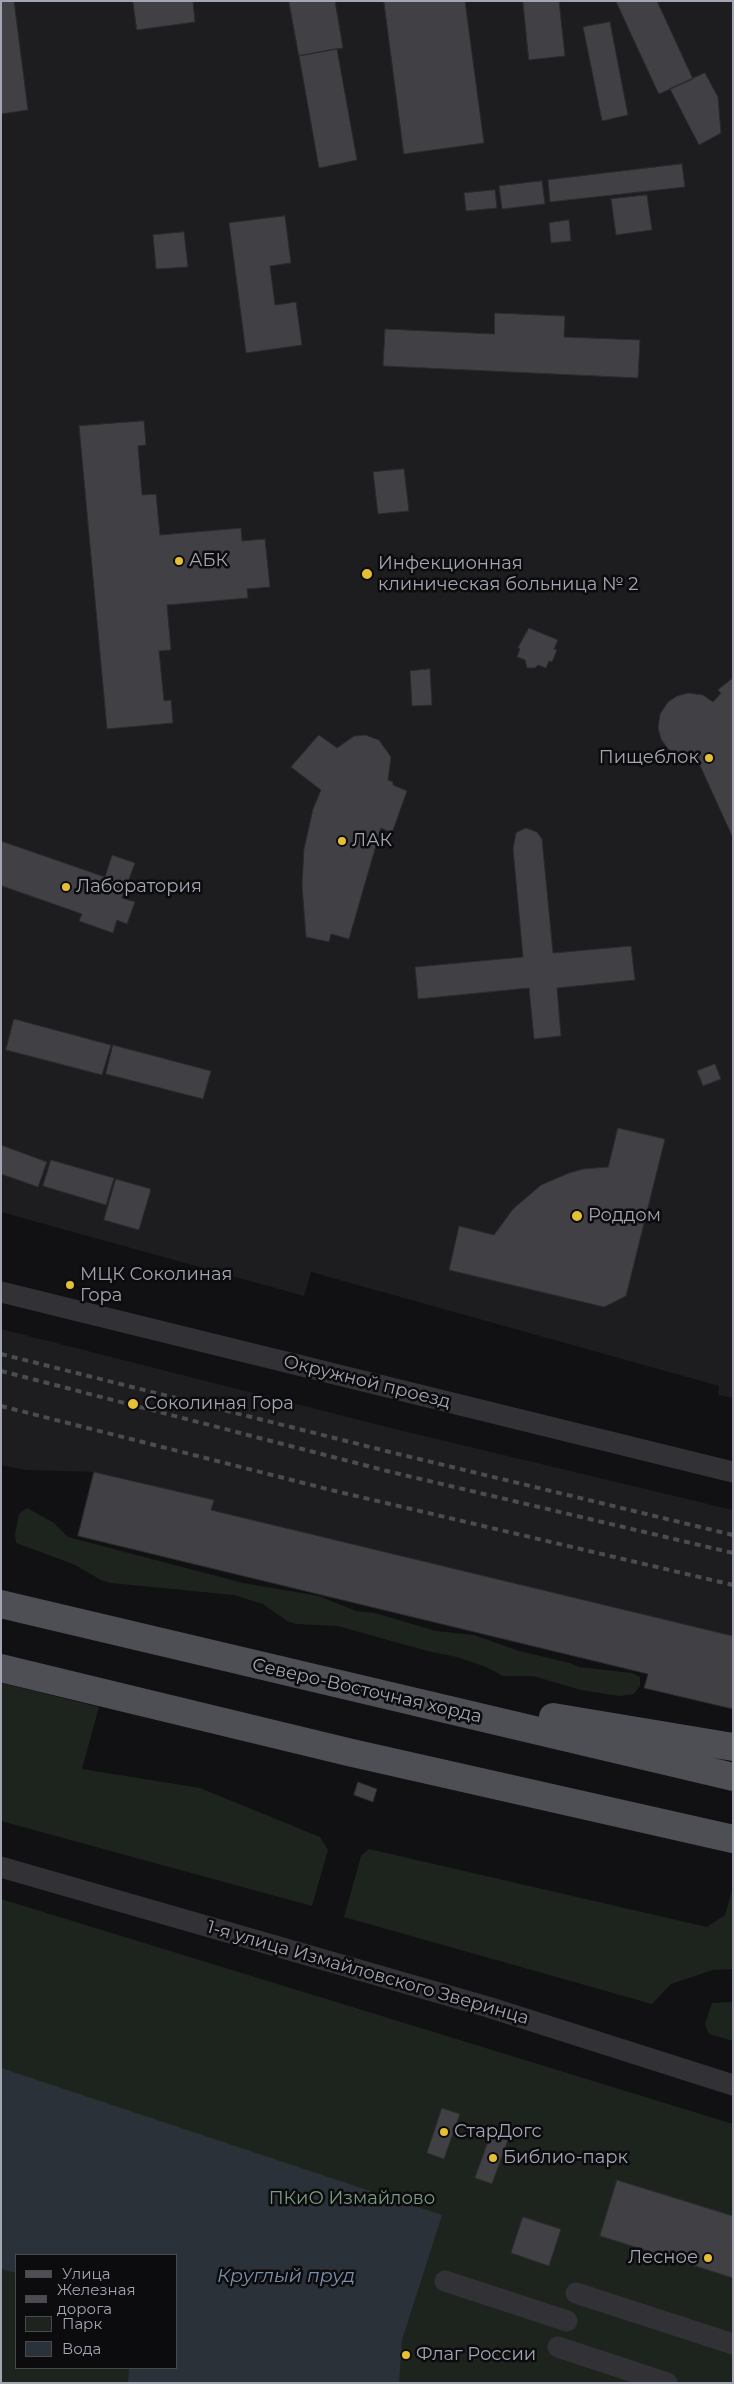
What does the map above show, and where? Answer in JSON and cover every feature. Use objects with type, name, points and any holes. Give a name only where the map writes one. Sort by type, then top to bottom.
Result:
[{"type":"main road","name":"Северо-Восточная хорда","points":[[1,1604],[733,1776]]},
{"type":"main road","points":[[1,1668],[348,1752],[733,1839]]},
{"type":"main road","points":[[283,1671],[733,1747]]},
{"type":"street","name":"Окружной проезд","points":[[1,1292],[733,1472]]},
{"type":"street","name":"1-я улица Измайловского Зверинца","points":[[1,1868],[488,2007],[733,2086]]},
{"type":"street","points":[[445,2282],[567,2321]]},
{"type":"street","points":[[576,2293],[733,2344]]},
{"type":"street","points":[[558,2347],[667,2383]]},
{"type":"shaded area","name":"Инфекционная клиническая больница № 2","points":[[1,1],[733,1],[733,1398],[718,1395],[719,1386],[311,1272],[304,1296],[1,1212]]},
{"type":"shaded area","points":[[1,1329],[395,1429],[733,1510],[733,1636],[211,1510],[213,1500],[94,1472],[26,1470],[1,1465]]},
{"type":"green space","points":[[27,1508],[54,1523],[68,1537],[243,1583],[319,1596],[356,1611],[375,1613],[436,1631],[474,1635],[519,1651],[570,1663],[579,1667],[632,1673],[640,1677],[640,1686],[634,1694],[619,1696],[581,1690],[533,1676],[503,1676],[486,1667],[457,1657],[427,1651],[338,1626],[296,1624],[287,1621],[263,1604],[234,1595],[111,1583],[101,1580],[73,1564],[16,1543],[15,1534],[19,1514]]},
{"type":"green space","points":[[1,1683],[99,1707],[82,1769],[200,1788],[320,1837],[328,1850],[312,1906],[1,1821]]},
{"type":"green space","points":[[369,1849],[707,1927],[725,1915],[733,1887],[733,1969],[713,1970],[671,1984],[652,2004],[344,1917],[361,1856]]},
{"type":"green space","name":"ПКиО Измайлово","points":[[1,1899],[733,2124],[733,2383],[1,2383]]},
{"type":"green space","points":[[733,2002],[733,2041],[709,2034],[705,2024],[712,2003]]},
{"type":"water","name":"Круглый пруд","points":[[1,2068],[442,2215],[402,2340],[399,2383],[128,2383],[129,2369],[178,2369],[178,2254],[15,2254],[15,2273],[1,2269]]},
{"type":"building","points":[[1,1],[14,1],[28,110],[1,114]]},
{"type":"building","points":[[133,1],[193,1],[195,22],[137,30]]},
{"type":"building","points":[[289,1],[335,1],[343,48],[299,56]]},
{"type":"building","points":[[384,1],[465,1],[484,143],[404,154]]},
{"type":"building","points":[[523,1],[559,1],[565,56],[529,60]]},
{"type":"building","points":[[616,1],[657,1],[693,79],[659,94]]},
{"type":"building","points":[[610,22],[628,115],[602,121],[583,27]]},
{"type":"building","points":[[337,49],[357,160],[319,168],[299,56]]},
{"type":"building","points":[[705,73],[718,97],[721,133],[699,145],[670,89]]},
{"type":"building","points":[[682,164],[685,187],[550,202],[548,180]]},
{"type":"building","points":[[542,181],[545,204],[502,209],[499,186]]},
{"type":"building","points":[[495,190],[497,208],[466,211],[464,193]]},
{"type":"building","points":[[647,195],[652,230],[616,235],[611,199]]},
{"type":"building","points":[[285,216],[291,263],[270,266],[275,305],[296,302],[302,345],[246,353],[229,223]]},
{"type":"building","points":[[569,220],[571,241],[551,243],[549,223]]},
{"type":"building","points":[[184,232],[188,267],[156,269],[153,235]]},
{"type":"building","points":[[495,313],[565,316],[564,337],[640,340],[638,378],[383,366],[385,329],[494,334]]},
{"type":"building","name":"АБК","points":[[144,421],[146,445],[138,446],[142,495],[156,494],[160,535],[241,528],[242,541],[265,539],[270,587],[247,589],[248,598],[167,605],[171,650],[159,651],[164,701],[171,700],[173,723],[107,729],[79,426]]},
{"type":"building","points":[[404,469],[409,511],[378,514],[373,472]]},
{"type":"building","points":[[529,628],[558,640],[554,649],[557,650],[552,662],[549,661],[546,668],[538,665],[535,668],[527,668],[525,660],[517,657],[520,649],[518,648]]},
{"type":"building","points":[[430,669],[432,705],[412,706],[410,671]]},
{"type":"building","name":"Пищеблок","points":[[733,678],[733,838],[697,759],[679,757],[668,749],[661,739],[658,728],[660,714],[668,702],[677,696],[688,693],[703,695],[713,702],[721,693],[718,690]]},
{"type":"building","name":"ЛАК","points":[[319,735],[337,748],[354,736],[365,735],[379,740],[391,757],[388,780],[393,782],[393,785],[407,791],[392,833],[381,828],[349,939],[331,934],[329,942],[306,937],[302,885],[304,849],[313,809],[321,790],[291,767]]},
{"type":"building","points":[[526,828],[537,832],[542,839],[553,953],[631,946],[635,980],[557,988],[561,1036],[534,1039],[529,988],[418,999],[415,967],[523,957],[513,849],[516,833]]},
{"type":"building","name":"Лаборатория","points":[[1,841],[105,877],[112,855],[135,863],[122,898],[135,902],[127,924],[117,920],[113,933],[79,921],[82,914],[2,886],[1,889]]},
{"type":"building","points":[[14,1019],[111,1045],[102,1075],[6,1050]]},
{"type":"building","points":[[113,1045],[211,1071],[203,1099],[106,1074]]},
{"type":"building","points":[[715,1064],[721,1079],[703,1086],[697,1071]]},
{"type":"building","name":"Роддом","points":[[618,1128],[665,1139],[626,1296],[604,1307],[449,1270],[459,1226],[494,1235],[513,1209],[541,1185],[583,1169],[608,1167]]},
{"type":"building","points":[[1,1145],[47,1162],[38,1187],[1,1174]]},
{"type":"building","points":[[51,1160],[114,1178],[106,1205],[43,1186]]},
{"type":"building","points":[[116,1179],[151,1189],[139,1230],[104,1220]]},
{"type":"building","points":[[94,1472],[214,1500],[211,1510],[733,1636],[733,1709],[644,1688],[648,1674],[78,1536]]},
{"type":"building","points":[[358,1782],[377,1789],[373,1802],[354,1795]]},
{"type":"building","points":[[442,2108],[460,2114],[444,2159],[427,2153]]},
{"type":"building","points":[[491,2134],[508,2140],[492,2184],[475,2178]]},
{"type":"building","points":[[617,2180],[733,2216],[733,2278],[600,2236]]},
{"type":"building","points":[[523,2217],[561,2229],[549,2266],[511,2253]]},
{"type":"railway","points":[[1,1354],[390,1452],[733,1535]]},
{"type":"railway","points":[[1,1371],[387,1471],[733,1553]]},
{"type":"railway","points":[[1,1406],[335,1491],[733,1585]]},
{"type":"place","name":"АБК","points":[[179,561]]},
{"type":"place","name":"Инфекционная клиническая больница № 2","points":[[367,574]]},
{"type":"place","name":"Пищеблок","points":[[709,758]]},
{"type":"place","name":"ЛАК","points":[[342,841]]},
{"type":"place","name":"Лаборатория","points":[[66,887]]},
{"type":"place","name":"Роддом","points":[[577,1216]]},
{"type":"place","name":"МЦК Соколиная Гора","points":[[70,1285]]},
{"type":"place","name":"Соколиная Гора","points":[[133,1404]]},
{"type":"place","name":"СтарДогс","points":[[444,2132]]},
{"type":"place","name":"Библио-парк","points":[[493,2158]]},
{"type":"place","name":"Лесное","points":[[708,2258]]},
{"type":"place","name":"Флаг России","points":[[406,2355]]}]
